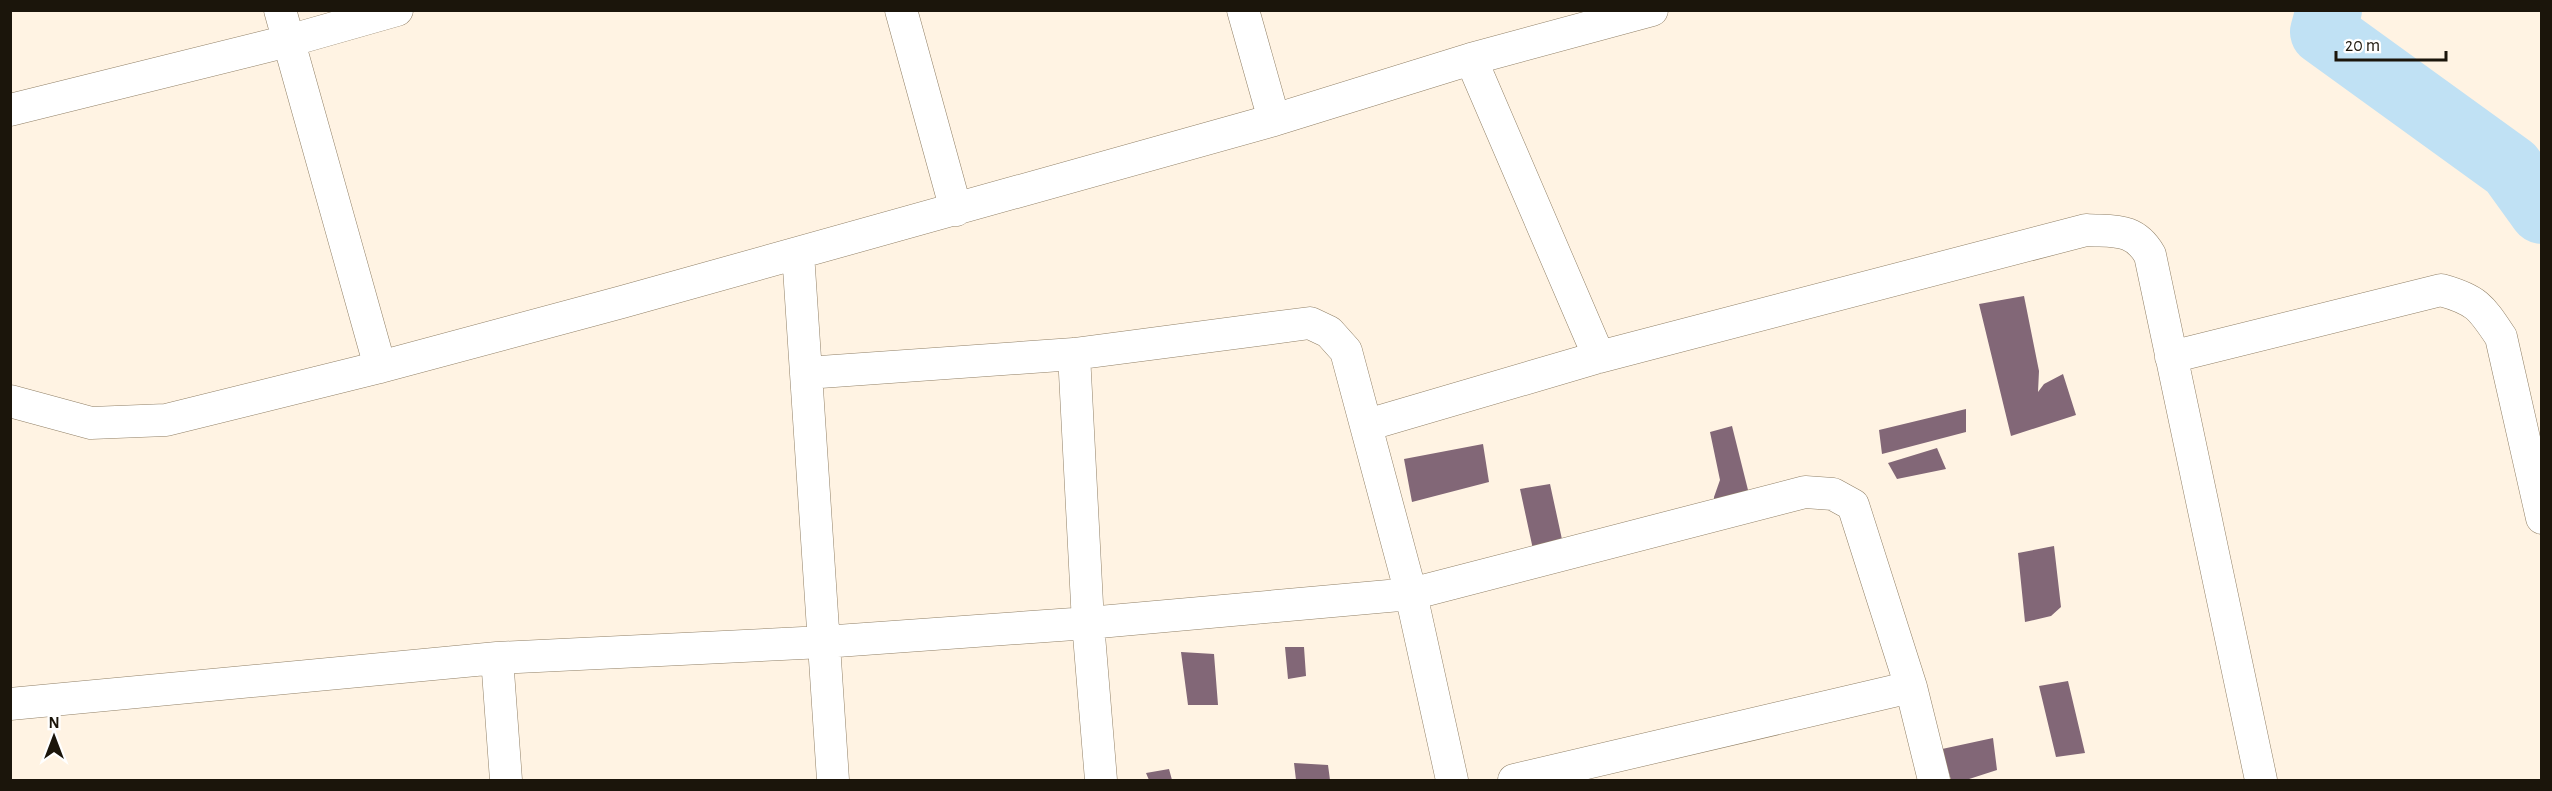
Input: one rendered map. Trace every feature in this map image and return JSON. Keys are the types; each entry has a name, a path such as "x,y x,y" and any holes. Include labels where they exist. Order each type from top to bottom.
{"street":[{"path":"280,10 380,367"},
{"path":"10,110 288,41 397,10"},
{"path":"901,10 956,210"},
{"path":"1243,10 1274,120"},
{"path":"10,401 90,423 166,420 380,367 956,210 1274,120 1601,17 1652,10"},
{"path":"1472,59 1599,357"},
{"path":"1366,425 1599,357 2086,230 2124,232 2142,242 2150,255 2261,780"},
{"path":"798,253 833,780"},
{"path":"2171,357 2441,290 2466,297 2485,313 2501,337 2541,518"},
{"path":"806,373 1074,354 1310,323 1329,332 1346,351 1411,594 1452,780"},
{"path":"1074,354 1088,623 1101,780"},
{"path":"10,704 497,658 823,642 1088,623 1411,594 1805,492 1833,494 1853,505 1911,687 1934,780"},
{"path":"497,658 507,780"},
{"path":"1514,780 1911,687"}],"building":[{"path":"2024,296 2039,371 2038,392 2044,384 2063,374 2076,415 2011,436 1979,304"},
{"path":"1966,409 1966,432 1882,454 1879,430"},
{"path":"1732,426 1750,498 1714,509 1714,497 1720,480 1710,432"},
{"path":"1483,444 1489,482 1412,502 1404,459"},
{"path":"1937,448 1946,469 1897,479 1888,463"},
{"path":"1550,484 1563,544 1534,554 1520,489"},
{"path":"2054,546 2061,607 2051,616 2025,622 2018,553"},
{"path":"1285,647 1304,647 1306,676 1288,679"},
{"path":"1181,652 1214,654 1218,705 1188,705"},
{"path":"2068,681 2085,753 2056,757 2039,686"},
{"path":"1993,738 1997,770 1966,780 1951,780 1942,749"},
{"path":"1294,763 1328,765 1330,780 1296,780"},
{"path":"1169,769 1172,780 1149,780 1146,773"}],"waterway":[{"path":"2329,10 2323,32 2511,168 2542,211"}]}
